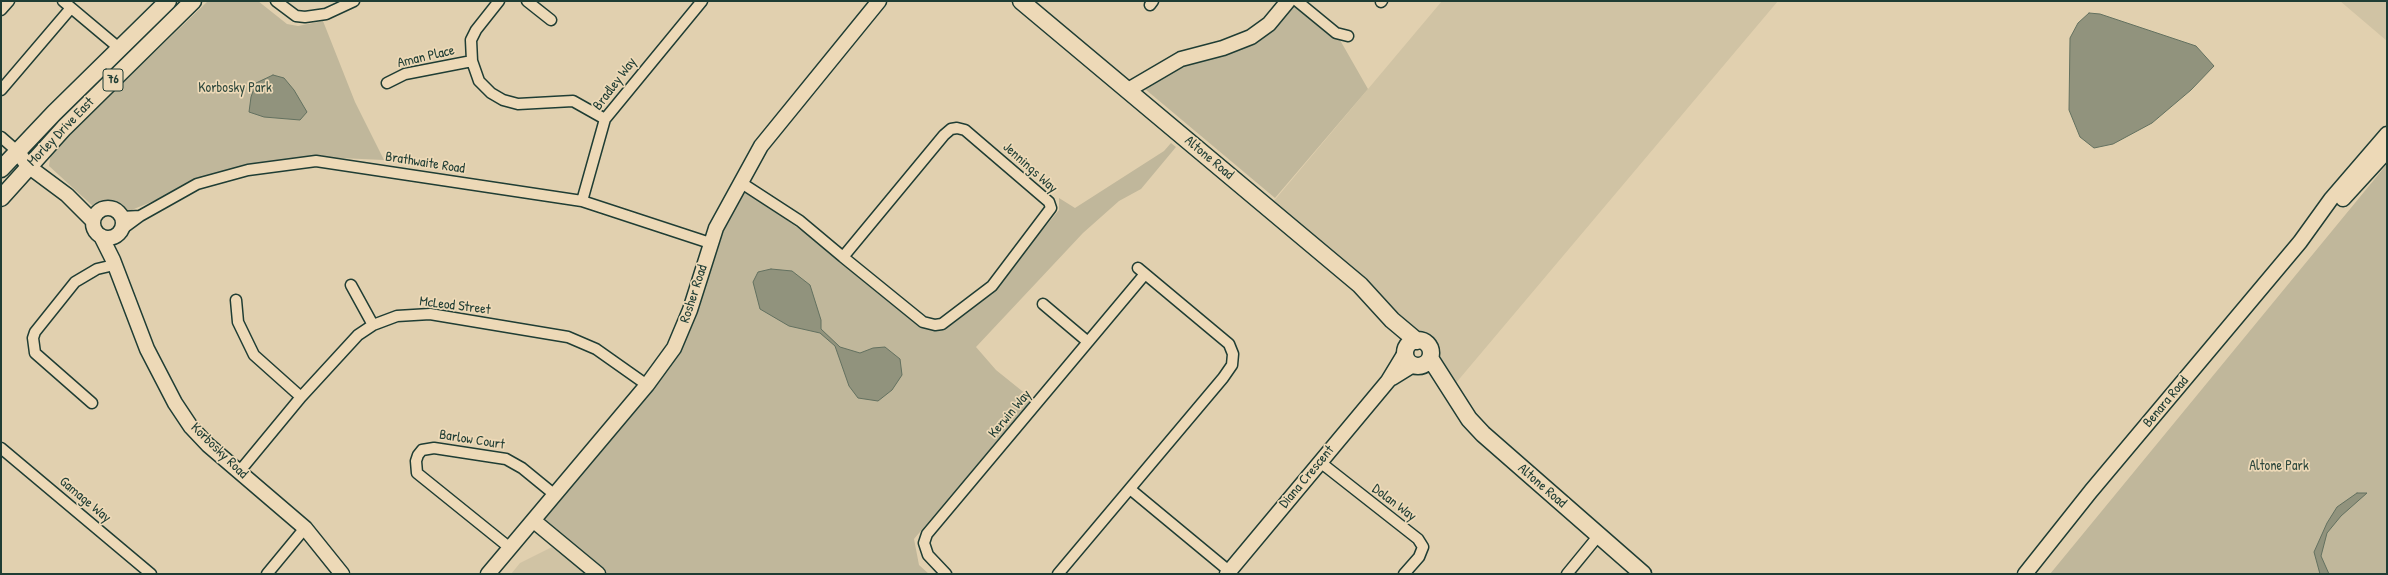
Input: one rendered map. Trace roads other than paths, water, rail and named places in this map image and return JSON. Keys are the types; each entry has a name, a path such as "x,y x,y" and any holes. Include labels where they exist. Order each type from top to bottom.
{"main road":[{"name":"Morley Drive East","path":"1,170 17,151 168,1"},
{"name":"Morley Drive East","path":"1,198 31,162 193,1"},
{"name":"Altone Road","path":"1021,1 1360,285 1392,320 1417,340 1428,346 1415,359"},
{"name":"Altone Road","path":"1392,320 1415,359 1450,390 1469,420 1483,434 1643,574"},
{"path":"1415,359 1410,344 1417,340"}],"street":[{"path":"1,10 9,1"},
{"path":"63,1 119,48"},
{"path":"276,1 296,16 305,17 326,14 354,1"},
{"path":"499,1 476,30 471,40 472,61 479,81 491,93 503,100 518,104 573,101 605,119"},
{"path":"527,1 551,20"},
{"name":"Bradley Way","path":"582,201 605,119 702,1"},
{"name":"Rosher Road","path":"488,574 647,385 674,348 690,310 710,243 740,182 761,146 880,1"},
{"path":"1133,94 1152,77 1181,59 1223,48 1251,37 1269,24 1288,1"},
{"path":"1297,1 1336,33 1348,36"},
{"path":"1,90 71,8"},
{"name":"Aman Place","path":"387,83 405,74 472,61"},
{"name":"Jennings Way","path":"740,182 800,221 842,257 923,322 935,326 942,324 992,286 1051,208 1049,202 965,130 951,129 842,257"},
{"name":"Benara Road","path":"2300,242 2331,199 2387,134"},
{"path":"1,137 95,216 95,230 101,236 110,238 121,227"},
{"name":"Benara Road","path":"2021,574 2033,562 2300,242 2387,151"},
{"name":"Brathwaite Road","path":"121,227 196,184 223,175 316,161 582,201 710,243"},
{"path":"92,402 35,353 33,338 35,332 76,282 97,269 114,262 121,227 111,208 95,216"},
{"name":"Korbosky Road","path":"101,236 114,262 146,349 175,403 204,440 238,472 305,528 342,574"},
{"name":"Kerwin Way","path":"946,574 928,555 924,543 927,534 1088,342 1142,271 1229,344 1233,354 1232,365 1223,378 1058,574"},
{"path":"351,286 373,325"},
{"path":"236,300 238,322 254,355 301,397"},
{"path":"1043,304 1088,342"},
{"name":"McLeod Street","path":"238,472 345,347 358,335 373,325 397,316 430,314 568,337 596,349 647,385"},
{"name":"Diana Crescent","path":"1228,572 1388,381 1415,359"},
{"name":"Gamage Way","path":"1,448 151,574"},
{"name":"Barlow Court","path":"510,548 417,473 416,461 422,450 434,448 506,459 522,468 555,495"},
{"name":"Dolan Way","path":"1320,462 1418,539 1423,547 1419,557 1404,574"},
{"path":"1130,489 1228,572"},
{"path":"534,521 598,574"},
{"path":"267,574 305,528"},
{"path":"1567,574 1599,535"},
{"name":"Benara Road","path":"2025,574 2033,562"}],"park label":[{"name":"Korbosky Park","path":"235,88"},
{"name":"Altone Park","path":"2279,466"}]}
